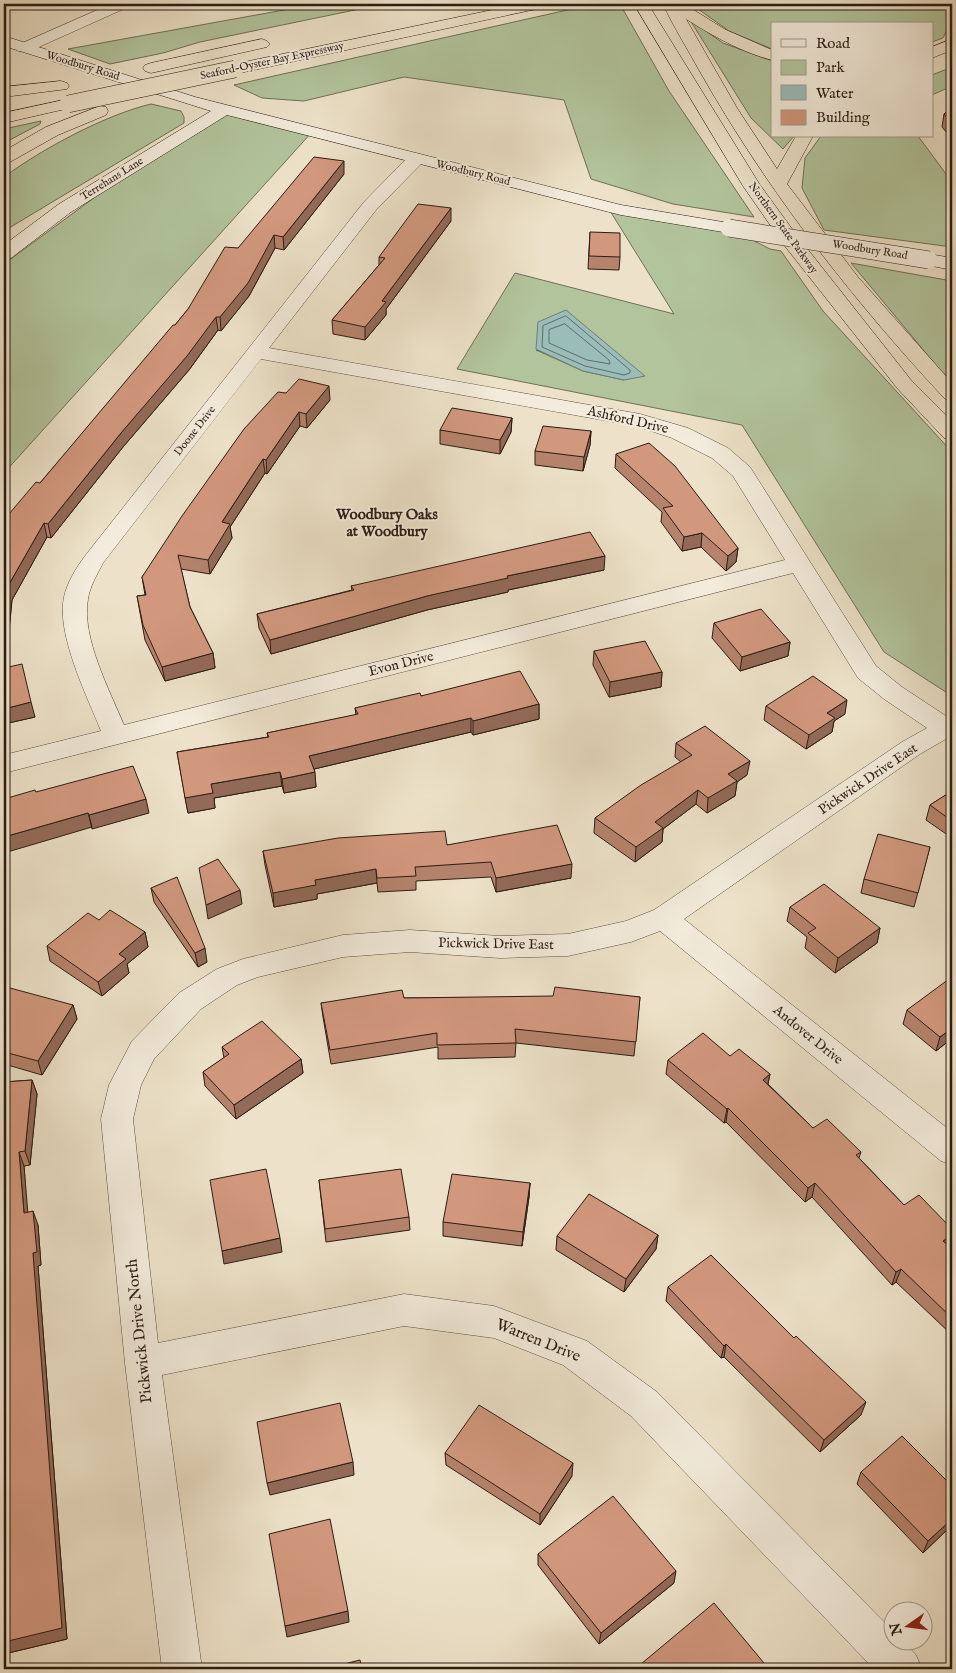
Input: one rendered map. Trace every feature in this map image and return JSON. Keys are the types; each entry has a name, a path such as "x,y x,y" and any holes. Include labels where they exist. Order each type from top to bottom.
{"highway":[{"path":"4,158 52,131 100,111 171,90 241,71 541,4"},
{"name":"Northern State Parkway","path":"641,4 752,186 791,242 904,384 952,433"},
{"path":"672,4 713,30 752,50 771,55"},
{"name":"Northern State Parkway","path":"672,4 729,108 778,184 851,281 902,341 952,395"},
{"name":"Seaford-Oyster Bay Expressway","path":"4,98 277,41"},
{"path":"934,53 952,44"},
{"path":"934,67 952,60"},
{"name":"Seaford-Oyster Bay Expressway","path":"4,118 241,71"},
{"path":"4,92 62,86"},
{"path":"778,184 796,149 804,138"}],"street":[{"path":"24,48 123,4"},
{"name":"Woodbury Road","path":"4,41 189,100 621,210 952,264"},
{"name":"Terrehans Lane","path":"4,254 64,208 225,109"},
{"name":"Doone Drive","path":"116,736 76,632 75,603 84,577 93,561 370,206 416,159"},
{"name":"Ashford Drive","path":"256,352 640,420 680,433 720,453 742,472 867,672 893,693 949,730"},
{"name":"Evon Drive","path":"4,764 799,564"},
{"name":"Pickwick Drive East","path":"179,1012 190,1001 226,977 253,967 343,946 410,941 500,947 568,945 631,931 664,918 911,748 949,730"},
{"name":"Andover Drive","path":"664,918 952,1152"},
{"name":"Pickwick Drive North","path":"179,1012 143,1050 124,1085 117,1119 143,1363 182,1669"},
{"name":"Warren Drive","path":"143,1363 404,1310 494,1322 575,1353 644,1404 902,1669"}],"green space":[{"path":"297,4 384,4 200,42 163,53 110,64 68,49 295,8"},
{"path":"594,4 620,4 669,91 754,217 673,204 591,179 564,100 404,77 304,101 262,98 234,85"},
{"path":"691,4 944,4 952,14 952,19 943,38 934,41 934,22 771,22 771,49 729,31"},
{"path":"690,20 723,43 771,61 771,137 751,118"},
{"path":"952,67 952,86 934,94 934,74"},
{"path":"151,104 181,111 184,123 4,231 4,177 19,166 74,134 114,116"},
{"path":"225,109 312,132 4,473 4,264 155,153"},
{"path":"41,121 40,124 4,143 4,129"},
{"path":"772,138 792,138 783,149"},
{"path":"820,138 919,138 952,182 952,247 824,230 802,188 805,158"},
{"path":"607,206 729,228 770,249 781,251 823,311 952,452 952,696 884,652 742,425 457,369 515,273 674,314","holes":["536,350 624,380 583,371"]},
{"path":"851,263 952,281 952,381 940,370"}],"water":[{"path":"566,310 645,376 624,380 583,371 536,349 538,322"}],"building":[{"path":"952,107 952,124 944,114"},
{"path":"314,157 344,161 283,237 274,235 248,283 220,317 216,317 187,356 121,433 48,524 44,523 8,586 4,631 4,520 36,482 40,483 188,309 225,247 238,248"},
{"path":"418,204 451,208 382,301 386,302 365,327 332,320 385,258 379,257"},
{"path":"590,232 620,233 620,257 589,256"},
{"path":"299,379 329,386 306,414 299,412 266,460 263,459 222,522 230,524 208,560 178,555 190,607 213,653 162,667 143,625 137,596 146,595 142,577 182,516 244,429 278,392 286,393"},
{"path":"452,408 512,418 500,440 440,430"},
{"path":"543,426 591,431 584,457 535,451"},
{"path":"649,443 675,466 738,548 728,556 702,533 684,537 663,508 673,506 616,454"},
{"path":"590,532 605,556 507,576 508,578 427,596 270,640 257,614 354,590 351,586"},
{"path":"761,609 790,642 742,657 714,623"},
{"path":"645,641 662,672 610,682 594,651"},
{"path":"22,664 31,702 4,709 4,668"},
{"path":"520,671 539,704 473,721 471,718 309,756 315,772 282,779 280,772 211,784 213,793 185,798 177,752 269,737 267,733 358,714 355,708 420,693 421,696"},
{"path":"813,676 847,700 827,713 835,718 809,735 766,706"},
{"path":"705,726 750,761 728,774 737,781 708,798 698,790 655,822 663,828 636,847 595,818 641,785 692,755 676,743"},
{"path":"133,766 146,799 4,837 4,799"},
{"path":"952,791 952,821 930,805"},
{"path":"557,825 572,864 496,878 491,862 415,867 416,876 377,878 376,869 315,880 316,885 273,893 263,851 338,838 445,831 447,845"},
{"path":"878,834 930,847 918,893 864,879"},
{"path":"218,859 240,890 206,905 199,868"},
{"path":"177,877 205,948 195,953 151,888"},
{"path":"824,884 880,928 838,958 808,933 816,928 790,907"},
{"path":"110,910 145,932 119,954 126,959 98,982 47,946 88,913 99,920"},
{"path":"949,979 952,982 952,1031 951,1029 940,1037 907,1010"},
{"path":"555,987 640,997 636,1042 515,1029 516,1043 437,1045 437,1033 330,1050 321,1003 402,990 404,998 553,996"},
{"path":"10,988 73,1005 38,1061 4,1052 4,998"},
{"path":"262,1021 301,1059 234,1105 203,1072 229,1054 222,1047"},
{"path":"703,1033 730,1056 739,1049 770,1074 763,1080 813,1128 827,1119 861,1152 856,1155 904,1205 919,1195 952,1229 952,1235 943,1241 952,1249 952,1318 901,1269 896,1272 815,1183 808,1188 728,1108 668,1060"},
{"path":"32,1080 25,1151 19,1152 24,1213 33,1211 37,1252 33,1253 62,1628 4,1642 4,1082"},
{"path":"266,1169 280,1238 222,1251 210,1180"},
{"path":"401,1169 409,1217 325,1229 319,1180"},
{"path":"452,1174 530,1183 523,1232 443,1222"},
{"path":"589,1194 658,1235 626,1279 557,1236"},
{"path":"711,1255 794,1338 796,1336 866,1402 824,1440 726,1344 724,1346 668,1287"},
{"path":"340,1403 353,1462 267,1483 257,1422"},
{"path":"479,1405 573,1463 540,1514 445,1453"},
{"path":"902,1436 952,1486 952,1519 928,1541 861,1472"},
{"path":"613,1496 676,1571 601,1633 538,1554"},
{"path":"330,1519 348,1611 285,1626 269,1534"},
{"path":"714,1603 769,1669 635,1669"},
{"path":"360,1660 362,1669 324,1669"}],"district":[{"name":"Woodbury Oaks at Woodbury","path":"387,522"}]}
